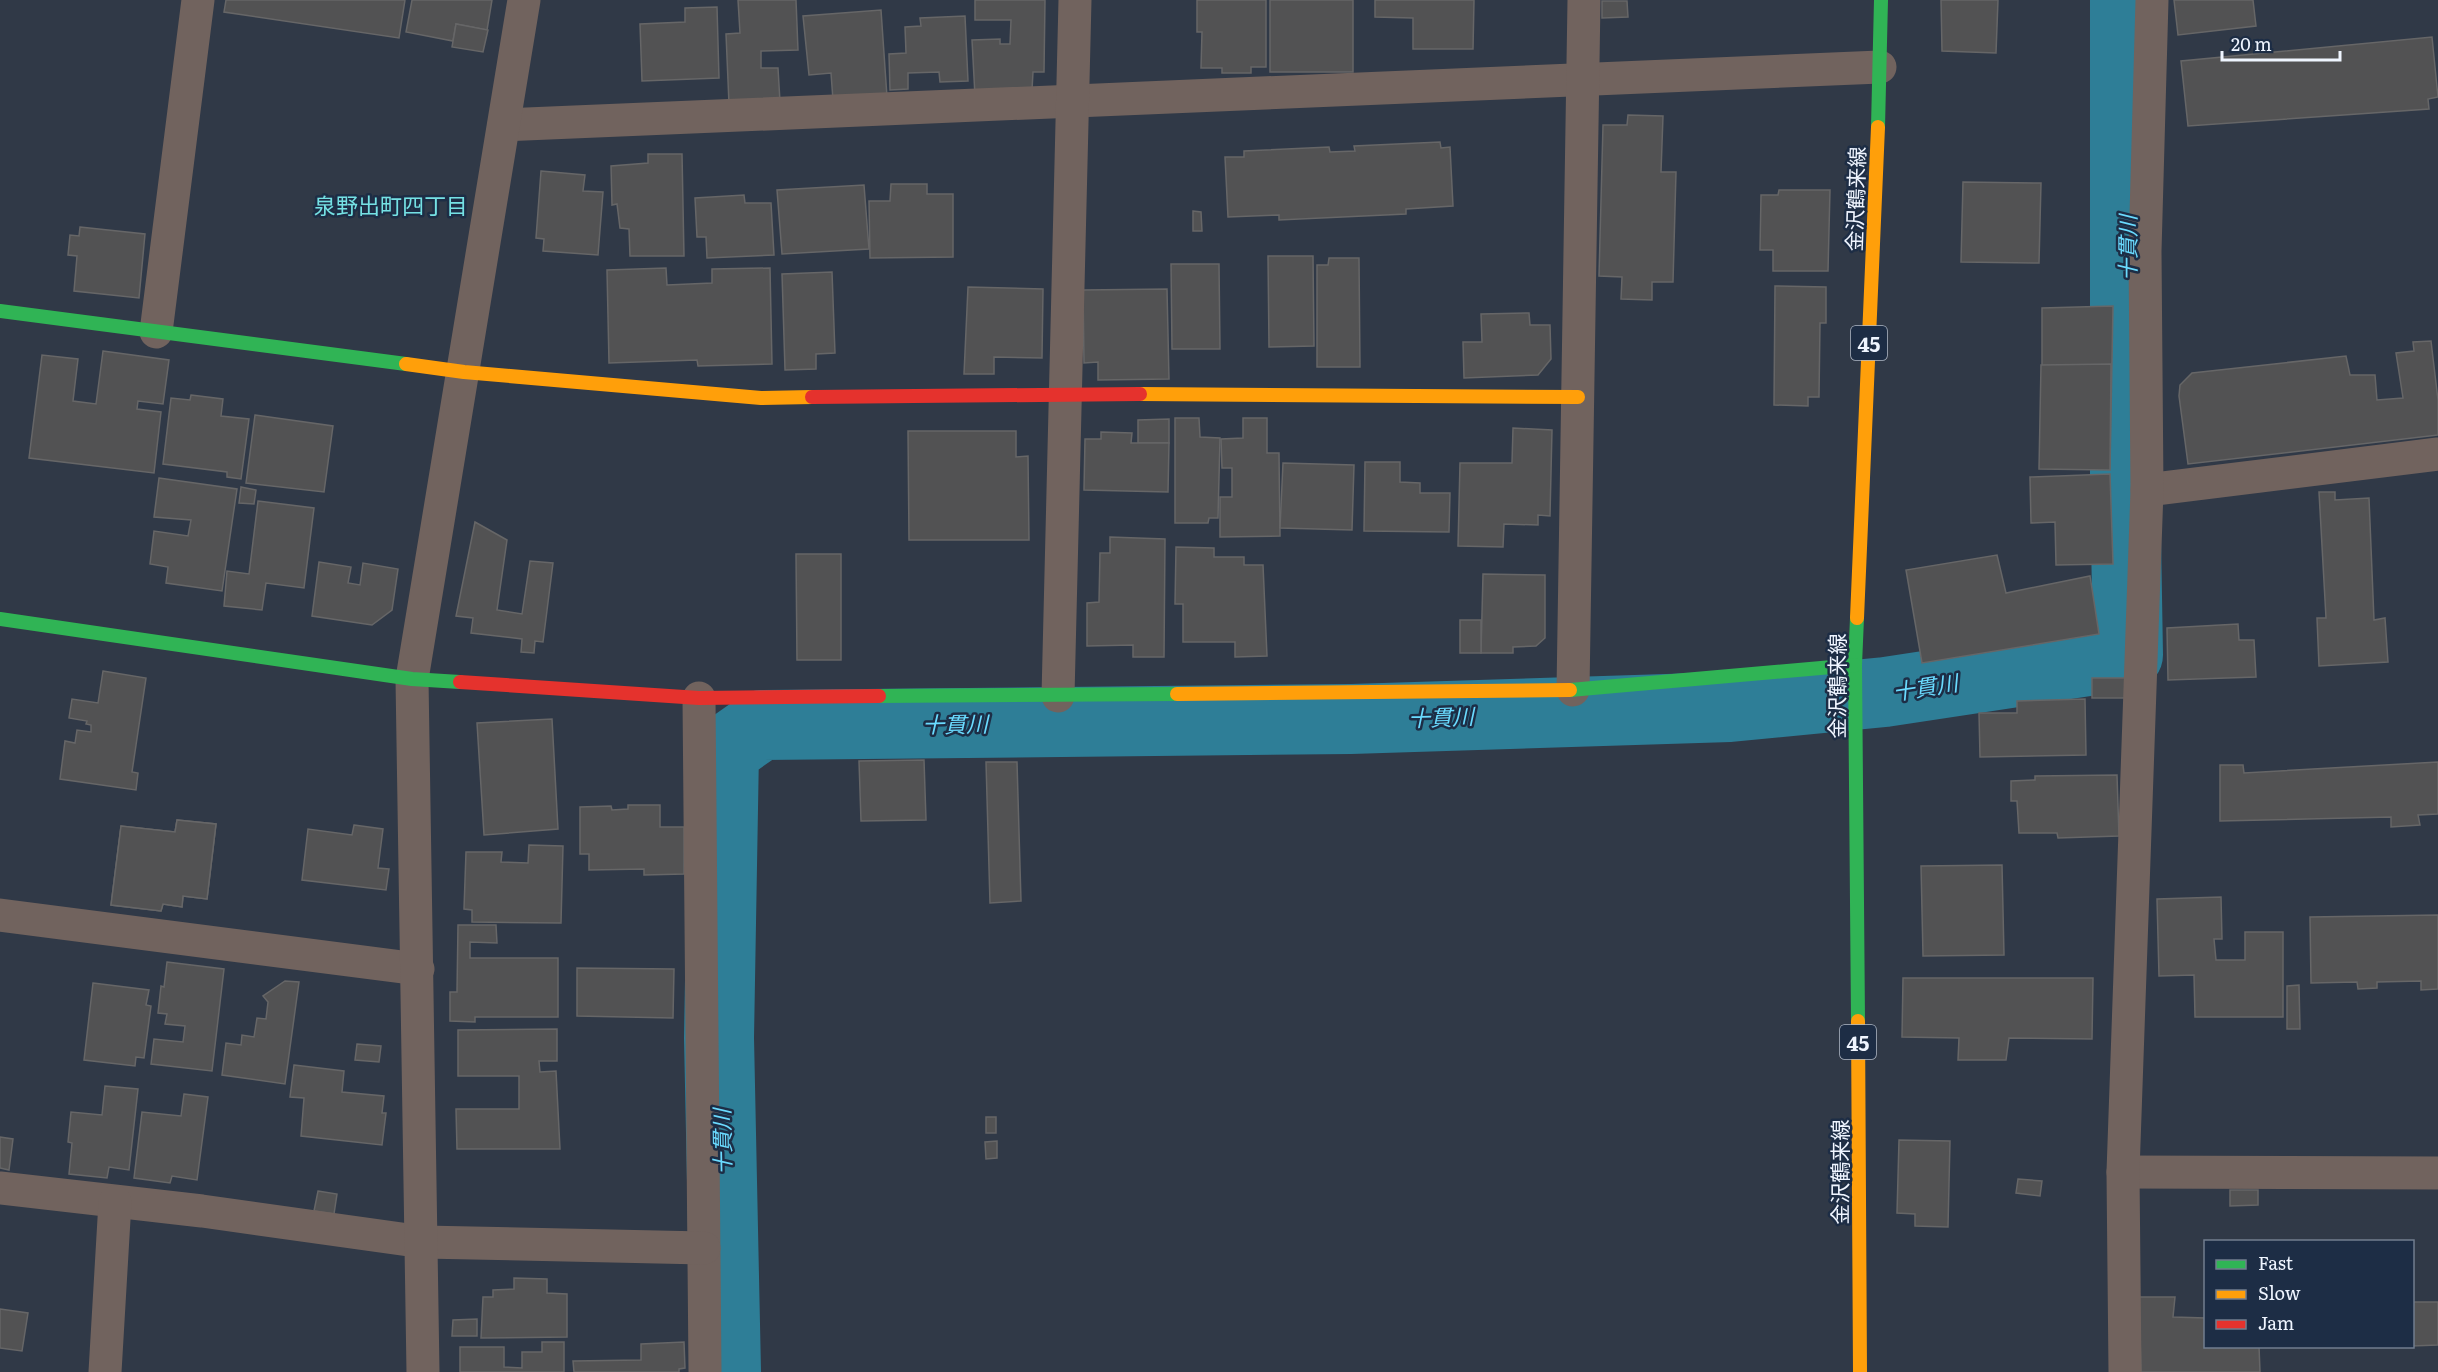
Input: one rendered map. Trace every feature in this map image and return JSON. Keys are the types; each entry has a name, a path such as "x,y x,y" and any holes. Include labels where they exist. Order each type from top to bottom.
{"street":[{"path":"156,332 198,0"},
{"path":"423,1372 423,1242 412,679 524,0"},
{"path":"1058,696 1075,0"},
{"path":"1574,690 1584,0"},
{"name":"金沢鶴来線","path":"1860,1372 1855,665 1881,0"},
{"path":"2125,1372 2123,1172 2147,490 2145,251 2152,0"},
{"path":"504,125 1880,67"},
{"path":"0,311 464,372 761,398 1065,394 1578,397"},
{"path":"2147,490 2438,454"},
{"path":"0,619 412,679 699,698 1574,690 1855,665"},
{"path":"699,698 705,1372"},
{"path":"0,915 418,969"},
{"path":"2123,1172 2438,1173"},
{"path":"0,1188 202,1211 423,1242 704,1248"},
{"path":"105,1372 115,1202"}],"building":[{"path":"226,0 405,0 399,38 224,12"},
{"path":"412,0 492,0 487,30 456,24 453,41 406,32"},
{"path":"738,0 796,0 798,50 761,51 761,68 778,68 780,102 729,104 726,34 740,33"},
{"path":"975,0 1045,0 1044,72 1033,72 1032,90 975,96 972,40 1000,39 1000,44 1010,44 1011,20 975,20"},
{"path":"1197,0 1266,0 1266,67 1251,67 1251,73 1222,73 1222,68 1201,68 1202,32 1197,32"},
{"path":"1270,0 1353,0 1353,72 1270,72"},
{"path":"1375,0 1474,0 1473,49 1413,49 1413,18 1375,17"},
{"path":"1941,0 1998,0 1996,53 1942,51"},
{"path":"2174,0 2253,0 2256,26 2178,35"},
{"path":"1602,1 1627,1 1628,17 1602,18"},
{"path":"717,7 719,78 642,81 640,24 685,22 685,8"},
{"path":"881,10 887,97 833,100 831,73 809,75 803,16"},
{"path":"965,16 968,81 940,82 939,72 908,73 908,89 890,90 889,54 906,53 905,27 921,26 920,18"},
{"path":"456,24 488,30 483,52 452,47"},
{"path":"2432,37 2438,97 2428,99 2429,109 2188,126 2181,61"},
{"path":"1628,115 1663,116 1661,172 1676,172 1673,282 1652,282 1652,300 1621,299 1622,277 1599,276 1603,125 1627,125"},
{"path":"1440,142 1441,148 1450,147 1453,206 1406,209 1406,214 1279,220 1279,215 1228,217 1225,157 1244,157 1244,151 1329,147 1330,152 1355,151 1354,146"},
{"path":"648,154 682,154 684,256 630,256 629,229 620,228 617,204 612,205 611,166 648,163"},
{"path":"541,171 585,175 583,191 603,192 598,255 543,251 544,239 536,238"},
{"path":"1963,182 2041,183 2039,263 1961,262"},
{"path":"891,184 927,184 927,194 953,194 953,257 870,258 869,201 890,201"},
{"path":"864,185 869,249 782,254 777,190"},
{"path":"1779,190 1830,190 1828,271 1773,271 1773,250 1760,250 1761,195 1778,195"},
{"path":"744,195 745,203 771,203 774,255 707,258 706,237 697,237 695,198"},
{"path":"1193,211 1201,212 1202,231 1193,231"},
{"path":"80,227 145,234 139,298 74,291 77,256 68,255 70,235 79,236"},
{"path":"1268,256 1313,256 1314,346 1269,347"},
{"path":"1329,258 1359,258 1360,367 1317,367 1317,265 1328,265"},
{"path":"1171,264 1219,264 1220,349 1172,349"},
{"path":"666,268 667,285 712,283 712,269 770,268 772,364 698,366 697,360 609,363 607,270"},
{"path":"832,272 835,353 816,354 816,369 785,370 782,274"},
{"path":"1775,286 1826,287 1826,323 1820,323 1819,397 1808,397 1808,406 1774,405"},
{"path":"968,287 1043,289 1042,358 994,357 994,374 964,374"},
{"path":"1167,289 1169,379 1098,380 1098,362 1084,363 1083,290"},
{"path":"2113,306 2110,468 2042,467 2042,308"},
{"path":"1529,313 1530,325 1550,325 1551,359 1538,375 1464,378 1463,342 1482,342 1481,314"},
{"path":"2431,341 2438,400 2438,435 2188,464 2179,396 2180,385 2192,373 2346,356 2350,375 2375,375 2377,400 2403,398 2396,353 2414,351 2413,342"},
{"path":"103,351 169,360 163,404 138,401 137,409 161,412 154,473 29,458 42,355 78,359 73,401 96,404"},
{"path":"2111,364 2110,470 2039,469 2041,365"},
{"path":"191,395 223,399 221,416 249,419 241,479 227,477 227,472 163,464 171,398 190,400"},
{"path":"255,415 333,426 324,492 246,483"},
{"path":"1175,418 1199,418 1200,437 1220,438 1218,518 1209,518 1208,523 1175,523"},
{"path":"1243,418 1267,418 1267,453 1279,453 1280,536 1220,537 1220,497 1232,497 1232,468 1222,468 1221,439 1243,438"},
{"path":"1169,419 1169,443 1138,443 1138,420"},
{"path":"1513,428 1552,430 1550,516 1538,515 1538,525 1504,524 1503,547 1458,546 1460,463 1512,463"},
{"path":"908,431 1016,431 1016,457 1028,456 1029,540 909,540"},
{"path":"1101,432 1132,433 1131,443 1169,443 1168,492 1084,490 1085,439 1101,439"},
{"path":"1365,462 1400,462 1400,482 1420,483 1420,493 1450,493 1449,532 1364,531"},
{"path":"1283,463 1354,465 1352,530 1280,528"},
{"path":"2110,474 2113,564 2056,565 2055,522 2031,523 2030,477"},
{"path":"159,478 237,489 222,591 166,583 168,567 150,564 154,531 188,536 191,520 154,517"},
{"path":"241,487 256,490 254,504 239,503"},
{"path":"2319,492 2335,492 2335,500 2369,498 2374,620 2385,618 2388,662 2319,666 2317,618 2326,618"},
{"path":"258,501 314,508 304,588 266,583 262,610 224,606 227,571 249,574"},
{"path":"475,522 507,540 497,610 522,614 530,561 553,563 543,642 535,641 534,653 521,652 522,639 471,633 473,618 456,616"},
{"path":"1110,537 1165,539 1164,657 1133,657 1133,645 1087,646 1087,603 1099,602 1100,553 1110,553"},
{"path":"1176,547 1214,548 1214,557 1244,557 1244,565 1263,565 1267,656 1235,657 1235,642 1183,642 1183,604 1175,604"},
{"path":"796,554 841,554 841,660 797,660"},
{"path":"1997,555 2006,593 2090,576 2099,634 1922,663 1906,570"},
{"path":"319,562 351,567 348,583 360,585 363,563 398,569 392,610 372,625 312,616"},
{"path":"1483,574 1545,575 1545,638 1536,646 1513,647 1513,653 1481,653"},
{"path":"1460,620 1481,620 1481,653 1460,653"},
{"path":"2238,624 2239,640 2254,640 2256,677 2168,680 2167,628"},
{"path":"103,671 146,678 132,772 138,773 136,790 60,779 65,741 75,743 77,730 91,732 91,725 86,724 87,721 69,718 72,699 98,703"},
{"path":"2092,678 2126,678 2127,698 2092,698"},
{"path":"2085,699 2086,755 1980,757 1979,713 2017,713 2017,701"},
{"path":"552,719 558,829 484,835 477,723"},
{"path":"924,760 926,820 861,821 859,761"},
{"path":"986,762 1017,762 1021,901 990,903"},
{"path":"2438,762 2438,814 2418,815 2420,825 2391,827 2391,817 2220,821 2220,765 2243,765 2244,773"},
{"path":"2117,775 2119,836 2058,838 2057,833 2019,833 2017,801 2011,801 2011,781 2035,780 2035,776"},
{"path":"628,805 660,805 660,827 684,827 684,874 644,875 644,869 589,870 589,854 580,854 580,807 611,806 612,810 628,809"},
{"path":"177,820 216,824 207,899 183,896 182,907 163,904 161,911 111,905 121,826 175,832"},
{"path":"177,820 216,824 207,899 183,896 182,907 163,904 161,911 111,905 121,826 175,832"},
{"path":"354,825 383,829 378,868 389,869 386,890 302,880 308,829 352,835"},
{"path":"529,845 563,846 561,923 472,922 472,910 464,909 466,852 502,852 501,862 528,863"},
{"path":"2002,865 2004,955 1923,956 1921,866"},
{"path":"2221,897 2222,939 2214,939 2216,960 2245,960 2245,932 2283,932 2283,1017 2195,1017 2194,975 2159,976 2157,899"},
{"path":"2438,915 2438,989 2421,990 2421,981 2377,982 2377,988 2358,989 2357,982 2311,983 2310,917"},
{"path":"458,925 496,925 497,943 470,942 470,958 558,958 558,1017 475,1017 475,1022 450,1021 450,992 457,992"},
{"path":"167,962 224,969 212,1071 151,1064 154,1039 183,1042 185,1026 165,1024 167,1014 158,1013"},
{"path":"577,968 674,969 673,1018 577,1016"},
{"path":"1903,978 2093,978 2092,1039 2009,1038 2006,1060 1958,1060 1959,1038 1902,1037"},
{"path":"285,981 299,982 285,1084 222,1075 226,1043 241,1045 242,1035 254,1037 257,1018 266,1019 268,1002 263,996"},
{"path":"93,983 149,990 146,1005 151,1006 144,1058 136,1057 135,1066 84,1060"},
{"path":"2299,985 2300,1029 2287,1029 2287,986"},
{"path":"557,1029 557,1061 539,1061 540,1072 556,1071 560,1149 457,1149 456,1109 519,1109 519,1076 458,1076 458,1030"},
{"path":"357,1044 381,1046 379,1062 355,1060"},
{"path":"294,1065 344,1071 342,1092 384,1096 382,1113 386,1113 382,1145 301,1136 304,1098 290,1097"},
{"path":"105,1086 138,1089 129,1170 109,1167 107,1178 69,1174 72,1143 68,1142 71,1112 102,1115"},
{"path":"184,1094 208,1097 197,1180 172,1176 170,1183 134,1178 142,1112 181,1116"},
{"path":"986,1117 996,1117 996,1133 986,1133"},
{"path":"0,1137 13,1139 9,1170 0,1168"},
{"path":"1899,1140 1950,1141 1948,1227 1915,1226 1915,1214 1897,1213"},
{"path":"997,1141 997,1158 986,1159 985,1142"},
{"path":"2018,1179 2042,1181 2040,1196 2016,1193"},
{"path":"2230,1190 2258,1190 2258,1205 2230,1206"},
{"path":"318,1191 337,1194 334,1214 314,1211"},
{"path":"514,1278 547,1279 547,1293 567,1294 567,1337 481,1338 483,1297 493,1297 493,1290 514,1289"},
{"path":"2139,1297 2175,1297 2173,1317 2204,1318 2204,1348 2259,1348 2260,1372 2141,1372"},
{"path":"2414,1302 2438,1302 2438,1345 2414,1346"},
{"path":"0,1309 28,1313 22,1351 0,1348"},
{"path":"477,1319 477,1336 452,1336 453,1320"},
{"path":"542,1342 564,1342 564,1372 460,1372 460,1347 504,1347 504,1367 522,1368 522,1352 542,1352"},
{"path":"684,1342 685,1368 679,1369 679,1372 574,1372 573,1361 641,1360 641,1344"}],"waterway":[{"name":"十貫川","path":"726,1372 719,1038 724,751 761,725 1351,719 1730,707 1885,692 2128,655 2125,478 2125,0"}],"traffic: fast":[{"path":"1878,127 1881,0"},
{"path":"0,311 406,364"},
{"path":"1857,618 1855,665 1858,1021"},
{"path":"0,619 412,679 460,682"},
{"path":"1570,690 1855,665"},
{"path":"879,696 1177,694"}],"traffic: slow":[{"path":"1857,618 1878,127"},
{"path":"406,364 464,372 761,398 812,397"},
{"path":"1140,394 1578,397"},
{"path":"1177,694 1570,690"},
{"path":"1858,1021 1860,1372"}],"traffic: jam":[{"path":"812,397 1140,394"},
{"path":"460,682 699,698 879,696"}],"district":[{"name":"泉野出町四丁目","path":"391,204"}]}
